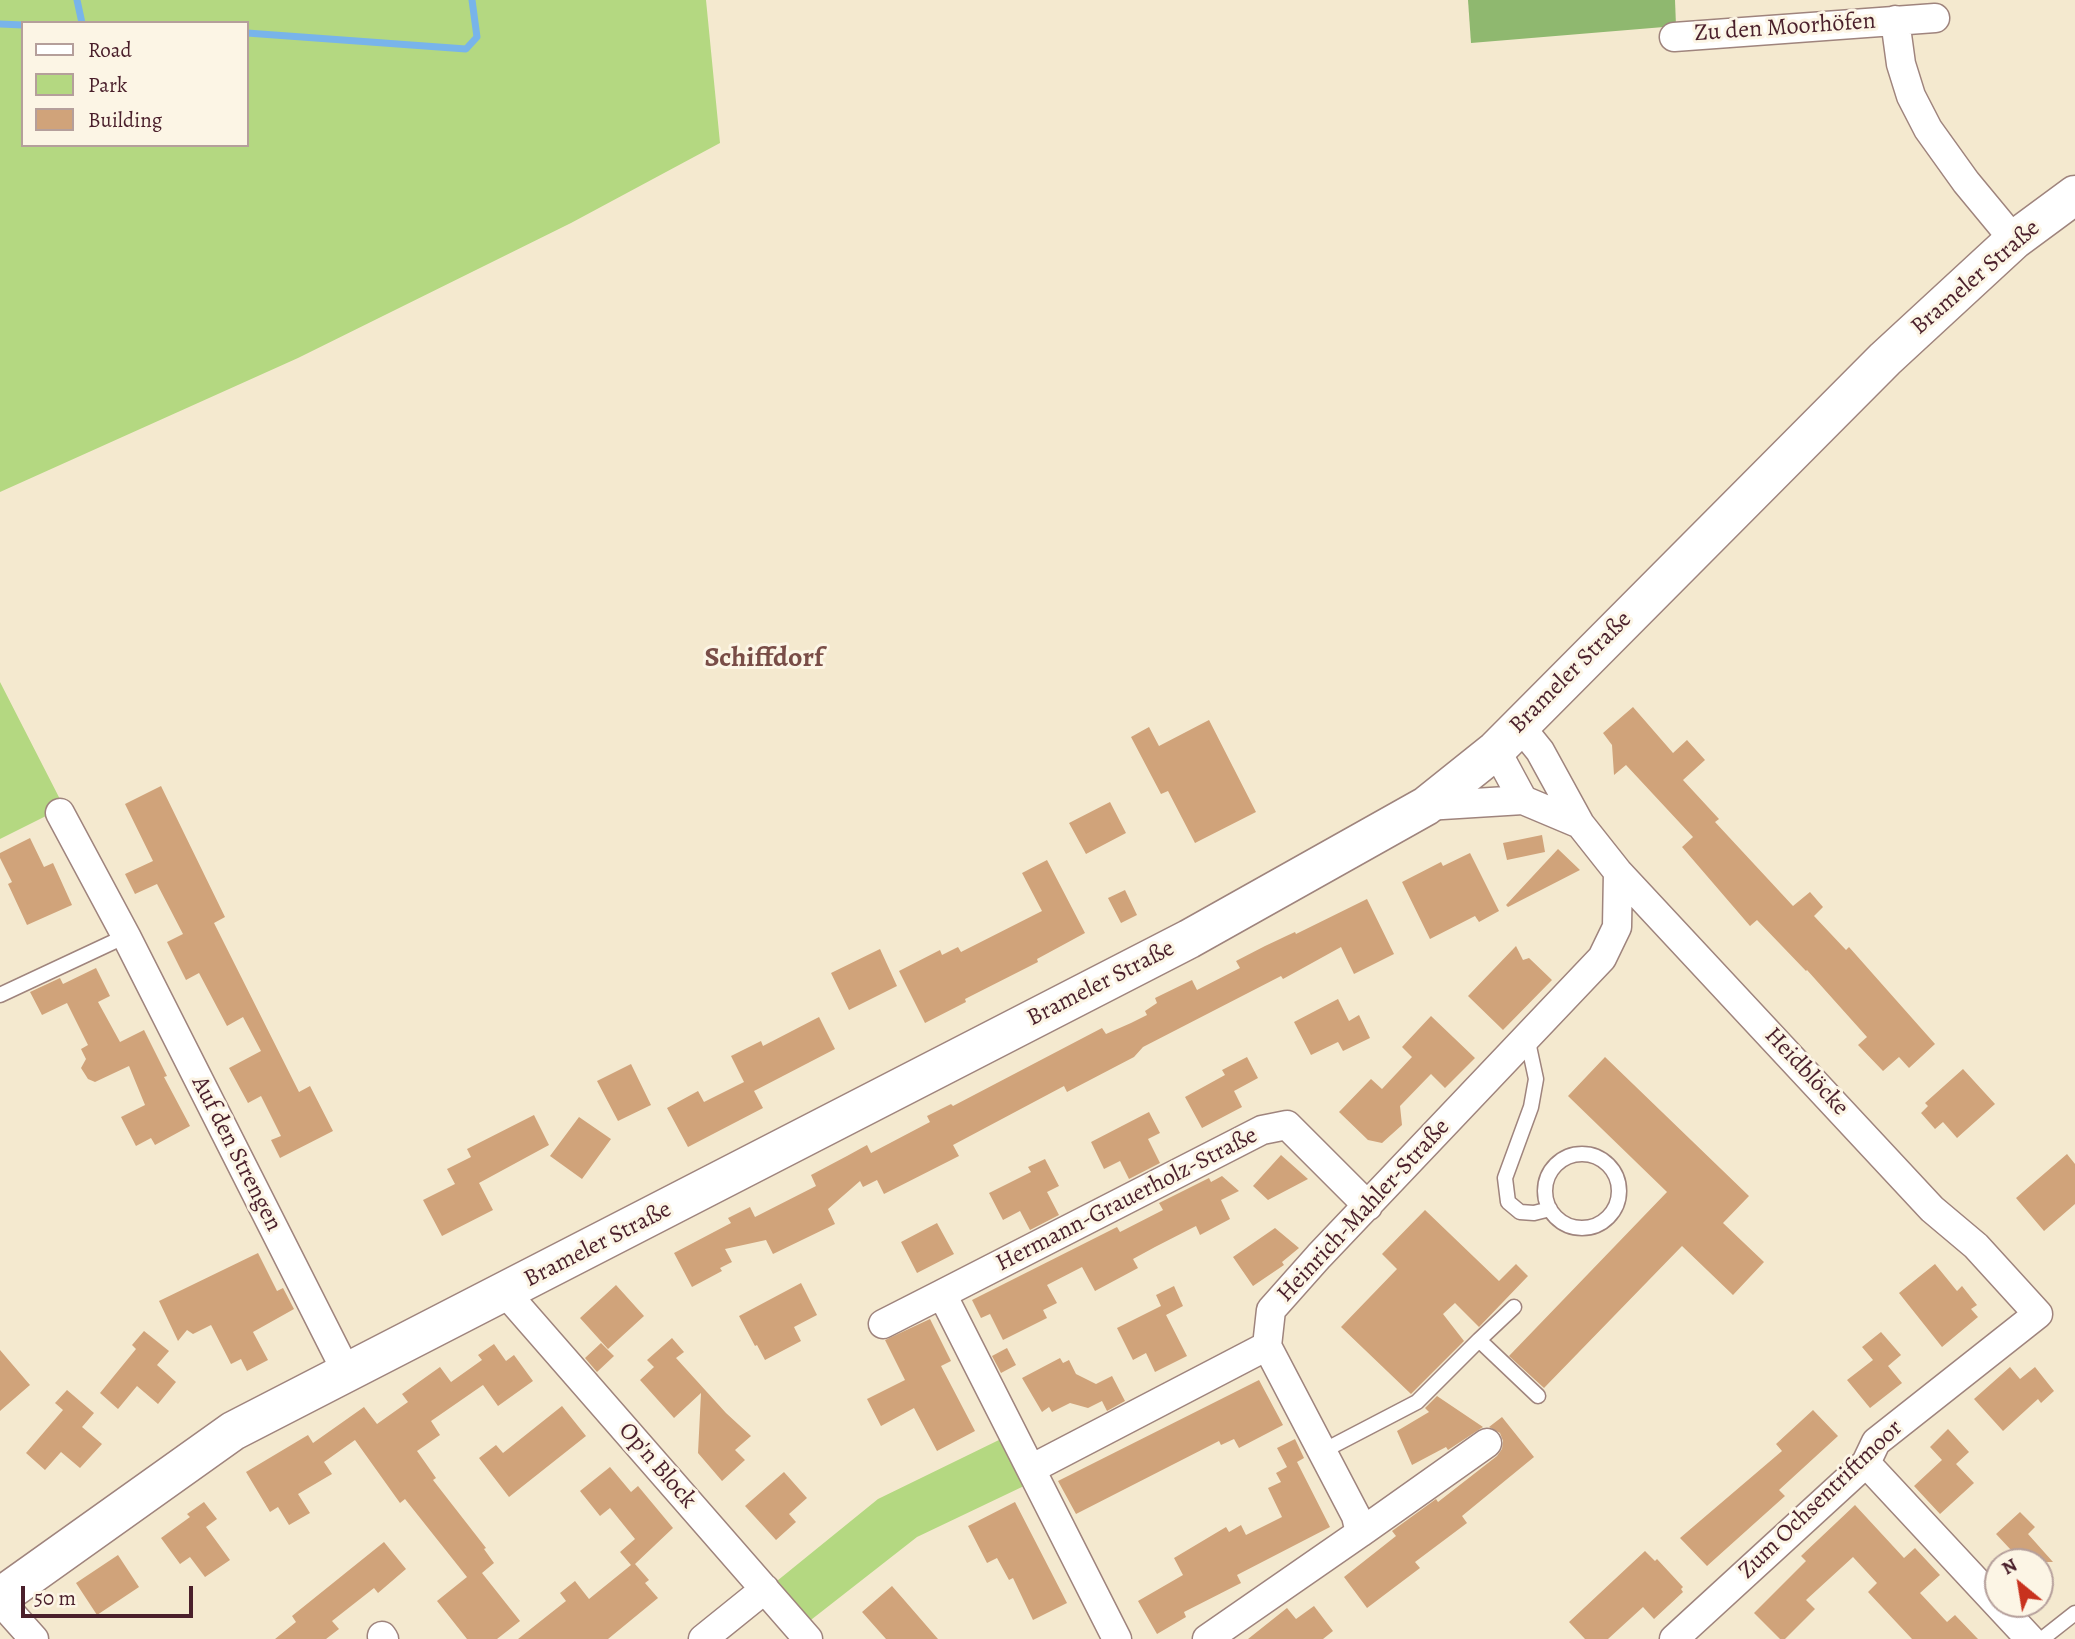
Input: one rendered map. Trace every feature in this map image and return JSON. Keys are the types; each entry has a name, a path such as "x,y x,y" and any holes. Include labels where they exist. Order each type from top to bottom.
{"street":[{"name":"Zu den Moorhöfen","path":"1674,37 1935,18"},
{"name":"Zu den Moorhöfen","path":"1895,20 1901,64 1911,96 1928,129 1966,182 2014,240"},
{"name":"Brameler Straße","path":"0,1599 233,1431 1189,939 1426,806 1508,738 1885,359 2014,240 2075,195"},
{"path":"1508,738 1523,800"},
{"name":"Heidblöcke","path":"1508,738 1540,751 1580,824 1618,872 1933,1209 1976,1246 2038,1314"},
{"name":"Heidblöcke","path":"1426,806 1523,800 1580,824"},
{"name":"Auf den Strengen","path":"60,813 126,936 347,1373"},
{"name":"Heinrich-Mahler-Straße","path":"1267,1346 1271,1310 1602,958 1617,927 1618,872"},
{"name":"Hermann-Grauerholz-Straße","path":"883,1324 1262,1130 1287,1125 1368,1206"},
{"name":"Op'n Block","path":"505,1292 808,1639"},
{"path":"942,1294 1117,1639"},
{"name":"Zum Ochsentriftmoor","path":"1674,1639 1866,1463 1876,1442 2038,1314"},
{"path":"1031,1469 1267,1346 1356,1517 1360,1533"},
{"path":"1207,1639 1487,1443"},
{"path":"1866,1463 2030,1639"},
{"path":"703,1639 765,1589"},
{"path":"0,1599 34,1639"}],"lane":[{"path":"0,995 126,936"},
{"path":"1527,1037 1536,1079 1531,1107 1504,1178 1508,1202 1520,1212 1534,1213 1550,1209"},
{"path":"1573,1154 1588,1154 1600,1158 1611,1166 1618,1178 1618,1203 1610,1216 1600,1224 1584,1228 1571,1226 1558,1219 1550,1209 1546,1182 1551,1170 1573,1154"},
{"path":"1323,1451 1417,1402 1514,1307"},
{"path":"1479,1340 1538,1396"},
{"path":"2042,1639 2075,1613"}],"green space":[{"path":"0,0 706,0 720,143 571,223 298,358 0,492"},
{"path":"1468,0 1675,0 1676,26 1471,43"},
{"path":"0,682 64,807 0,839"},
{"path":"1001,1439 1024,1486 917,1537 807,1623 772,1585 878,1499"}],"building":[{"path":"1633,707 1673,753 1687,740 1705,760 1683,780 1719,819 1715,822 1793,906 1810,892 1823,907 1814,916 1846,950 1849,947 1935,1044 1909,1068 1899,1057 1883,1071 1858,1045 1867,1037 1807,970 1757,920 1750,926 1682,847 1693,837 1626,765 1614,775 1612,745 1603,733"},
{"path":"1209,720 1256,812 1195,843 1168,791 1161,794 1131,737 1149,727 1159,746"},
{"path":"161,786 225,917 214,923 299,1092 310,1086 333,1131 280,1158 271,1140 281,1136 261,1096 248,1103 229,1068 261,1051 243,1017 227,1026 199,973 186,980 167,942 183,934 157,884 135,894 125,874 153,861 125,804"},
{"path":"1110,802 1126,833 1086,854 1069,823"},
{"path":"1542,835 1545,852 1507,860 1503,843"},
{"path":"30,838 44,867 53,863 72,905 27,925 8,884 12,882 0,853"},
{"path":"1558,849 1580,870 1508,907 1506,905"},
{"path":"1470,853 1499,911 1479,922 1475,916 1430,939 1402,882 1441,862 1443,866"},
{"path":"1047,860 1085,933 1037,959 1038,962 965,999 966,1002 925,1023 899,971 940,950 942,955 958,947 961,952 1042,911 1022,873"},
{"path":"1125,890 1137,915 1121,923 1108,898"},
{"path":"1367,899 1394,954 1354,974 1341,947 1283,979 1281,976 1143,1047 1134,1057 1067,1092 1064,1086 953,1145 959,1156 884,1194 877,1180 863,1187 860,1181 828,1209 835,1224 773,1254 766,1240 725,1249 732,1262 720,1268 722,1271 692,1287 674,1253 731,1223 728,1218 750,1207 755,1217 816,1186 811,1175 867,1145 871,1153 930,1122 927,1116 951,1104 953,1106 1102,1028 1106,1034 1147,1015 1145,1011 1157,1003 1155,998 1192,980 1197,990 1240,968 1236,961"},
{"path":"1516,946 1523,960 1529,958 1552,980 1503,1030 1468,996"},
{"path":"880,949 897,986 849,1010 831,973"},
{"path":"96,968 110,996 98,1002 120,1042 144,1030 167,1076 164,1077 190,1126 155,1145 151,1138 136,1146 121,1117 145,1105 129,1066 95,1082 88,1079 81,1068 86,1059 81,1049 88,1045 67,1003 42,1015 30,992 60,978 63,984"},
{"path":"1338,999 1349,1021 1359,1015 1370,1038 1343,1051 1338,1042 1311,1055 1294,1022"},
{"path":"1431,1016 1475,1058 1445,1088 1431,1074 1400,1106 1402,1125 1382,1143 1368,1140 1339,1112 1371,1079 1382,1089 1412,1057 1402,1047"},
{"path":"819,1017 835,1049 754,1091 763,1108 688,1147 667,1108 698,1091 704,1102 744,1082 731,1056 761,1041 763,1046"},
{"path":"1247,1057 1258,1078 1234,1091 1242,1107 1202,1128 1185,1097 1225,1075 1222,1070"},
{"path":"1605,1057 1749,1196 1723,1223 1764,1262 1733,1295 1682,1246 1544,1388 1509,1356 1667,1192 1568,1096"},
{"path":"631,1064 651,1105 618,1121 597,1081"},
{"path":"1963,1069 1995,1104 1957,1138 1943,1122 1935,1129 1921,1113 1928,1106 1925,1103"},
{"path":"1149,1112 1160,1133 1148,1139 1160,1163 1129,1179 1120,1161 1104,1169 1091,1142"},
{"path":"534,1115 549,1145 479,1183 493,1210 442,1236 423,1200 455,1184 447,1169 471,1157 467,1149"},
{"path":"579,1117 611,1139 582,1179 550,1156"},
{"path":"2067,1154 2075,1164 2075,1204 2044,1231 2016,1198"},
{"path":"1281,1155 1308,1179 1268,1200 1253,1186"},
{"path":"1045,1159 1059,1186 1047,1192 1059,1215 1030,1230 1020,1211 1003,1220 989,1193 1031,1172 1028,1167"},
{"path":"1222,1176 1239,1191 1221,1200 1230,1219 1200,1235 1196,1226 1155,1247 1133,1259 1138,1268 1095,1291 1082,1267 1047,1285 1057,1303 1043,1310 1047,1318 1003,1340 990,1314 981,1318 972,1300 1117,1227 1120,1232 1163,1210 1159,1203 1209,1178 1211,1182"},
{"path":"1425,1210 1499,1281 1516,1264 1528,1276 1479,1327 1455,1303 1443,1314 1464,1341 1411,1394 1341,1327 1397,1269 1382,1254"},
{"path":"937,1223 954,1254 917,1273 901,1242"},
{"path":"1275,1228 1299,1248 1282,1262 1284,1265 1253,1286 1233,1257"},
{"path":"258,1253 277,1291 283,1288 294,1309 253,1332 268,1360 247,1371 241,1359 231,1364 211,1325 193,1334 187,1330 178,1341 159,1301"},
{"path":"1935,1264 1957,1291 1962,1286 1977,1305 1971,1309 1978,1317 1942,1347 1899,1293"},
{"path":"801,1283 817,1315 794,1327 801,1341 765,1360 739,1316"},
{"path":"616,1285 644,1316 608,1349 580,1318"},
{"path":"1174,1286 1183,1306 1166,1315 1187,1356 1155,1372 1146,1353 1133,1360 1117,1328 1161,1306 1156,1295"},
{"path":"930,1319 951,1361 941,1366 975,1431 937,1451 914,1408 881,1426 867,1399 905,1380 885,1340"},
{"path":"144,1331 169,1351 157,1365 176,1382 158,1404 137,1386 118,1409 100,1393 136,1349 132,1345"},
{"path":"1881,1332 1901,1355 1888,1366 1902,1383 1870,1408 1847,1380 1873,1360 1862,1347"},
{"path":"672,1338 684,1352 676,1358 751,1436 735,1450 745,1460 722,1481 698,1453 701,1393 674,1418 640,1380 654,1367 647,1360"},
{"path":"601,1343 614,1356 597,1372 585,1358"},
{"path":"494,1344 506,1361 514,1355 533,1381 498,1406 483,1385 431,1421 440,1435 417,1451 436,1478 433,1480 486,1548 484,1549 494,1563 482,1573 520,1621 497,1639 467,1639 437,1601 467,1577 405,1499 400,1503 355,1440 324,1462 332,1474 298,1494 310,1513 289,1525 278,1507 270,1512 246,1472 308,1435 313,1443 364,1407 377,1424 408,1402 402,1394 440,1367 451,1382 482,1360 478,1355"},
{"path":"1007,1348 1016,1365 1001,1373 992,1356"},
{"path":"0,1350 30,1385 0,1411"},
{"path":"1060,1358 1063,1363 1069,1360 1076,1374 1096,1384 1112,1376 1125,1401 1107,1411 1102,1401 1088,1408 1070,1403 1052,1412 1049,1407 1042,1412 1022,1378"},
{"path":"2010,1367 2020,1379 2035,1367 2054,1391 2041,1403 2038,1399 2003,1431 1974,1399"},
{"path":"1259,1380 1283,1425 1239,1448 1234,1439 1221,1445 1219,1441 1076,1514 1058,1481"},
{"path":"67,1390 94,1413 82,1427 102,1444 80,1468 61,1452 45,1470 26,1453 63,1410 55,1403"},
{"path":"1437,1396 1483,1427 1448,1450 1446,1447 1412,1465 1397,1431 1429,1412 1425,1408"},
{"path":"562,1406 586,1436 509,1497 479,1458 496,1445 503,1453"},
{"path":"1813,1410 1838,1436 1779,1490 1785,1496 1707,1566 1680,1538 1782,1451 1776,1444"},
{"path":"1502,1417 1534,1457 1462,1516 1467,1523 1415,1562 1420,1568 1367,1608 1344,1577 1396,1536 1392,1531 1436,1499 1438,1502 1497,1456 1503,1441 1500,1433 1489,1427"},
{"path":"1948,1429 1969,1452 1956,1464 1974,1483 1940,1514 1914,1486 1942,1460 1930,1447"},
{"path":"1295,1439 1304,1458 1297,1462 1330,1527 1237,1575 1241,1583 1184,1612 1186,1617 1157,1634 1138,1601 1183,1575 1174,1558 1226,1527 1229,1532 1241,1525 1246,1535 1282,1517 1268,1488 1281,1482 1276,1473 1287,1467 1277,1448"},
{"path":"610,1467 631,1492 638,1486 673,1528 635,1564 649,1580 645,1583 658,1598 608,1639 518,1639 566,1601 560,1593 575,1581 589,1599 631,1565 620,1552 635,1539 610,1508 600,1516 580,1491"},
{"path":"784,1472 807,1498 789,1514 796,1522 776,1540 745,1506"},
{"path":"204,1502 217,1519 206,1527 230,1560 205,1577 190,1557 180,1564 161,1538 190,1517 187,1514"},
{"path":"1015,1502 1067,1603 1033,1620 1013,1578 1009,1580 997,1558 987,1563 968,1526"},
{"path":"1855,1505 1904,1558 1915,1548 1940,1575 1920,1593 1947,1622 1955,1615 1978,1639 1912,1639 1868,1592 1877,1583 1853,1557 1806,1600 1815,1609 1785,1639 1780,1639 1754,1613 1806,1561 1801,1556"},
{"path":"2020,1512 2035,1527 2028,1534 2040,1548 2009,1548 1996,1534"},
{"path":"384,1542 406,1569 378,1593 374,1588 332,1621 339,1629 326,1639 275,1639 296,1622 292,1616"},
{"path":"1645,1551 1655,1561 1657,1559 1683,1587 1683,1592 1654,1619 1643,1607 1608,1639 1585,1639 1569,1622"},
{"path":"118,1555 139,1587 97,1615 76,1583"},
{"path":"892,1586 938,1639 886,1639 862,1612"},
{"path":"1314,1606 1333,1631 1323,1639 1248,1639 1287,1608 1296,1619"}],"waterway":[{"path":"77,0 82,21"},
{"path":"248,33 466,49 477,37 472,0"},
{"path":"0,24 21,25"}],"district":[{"name":"Schiffdorf","path":"764,659"}]}
